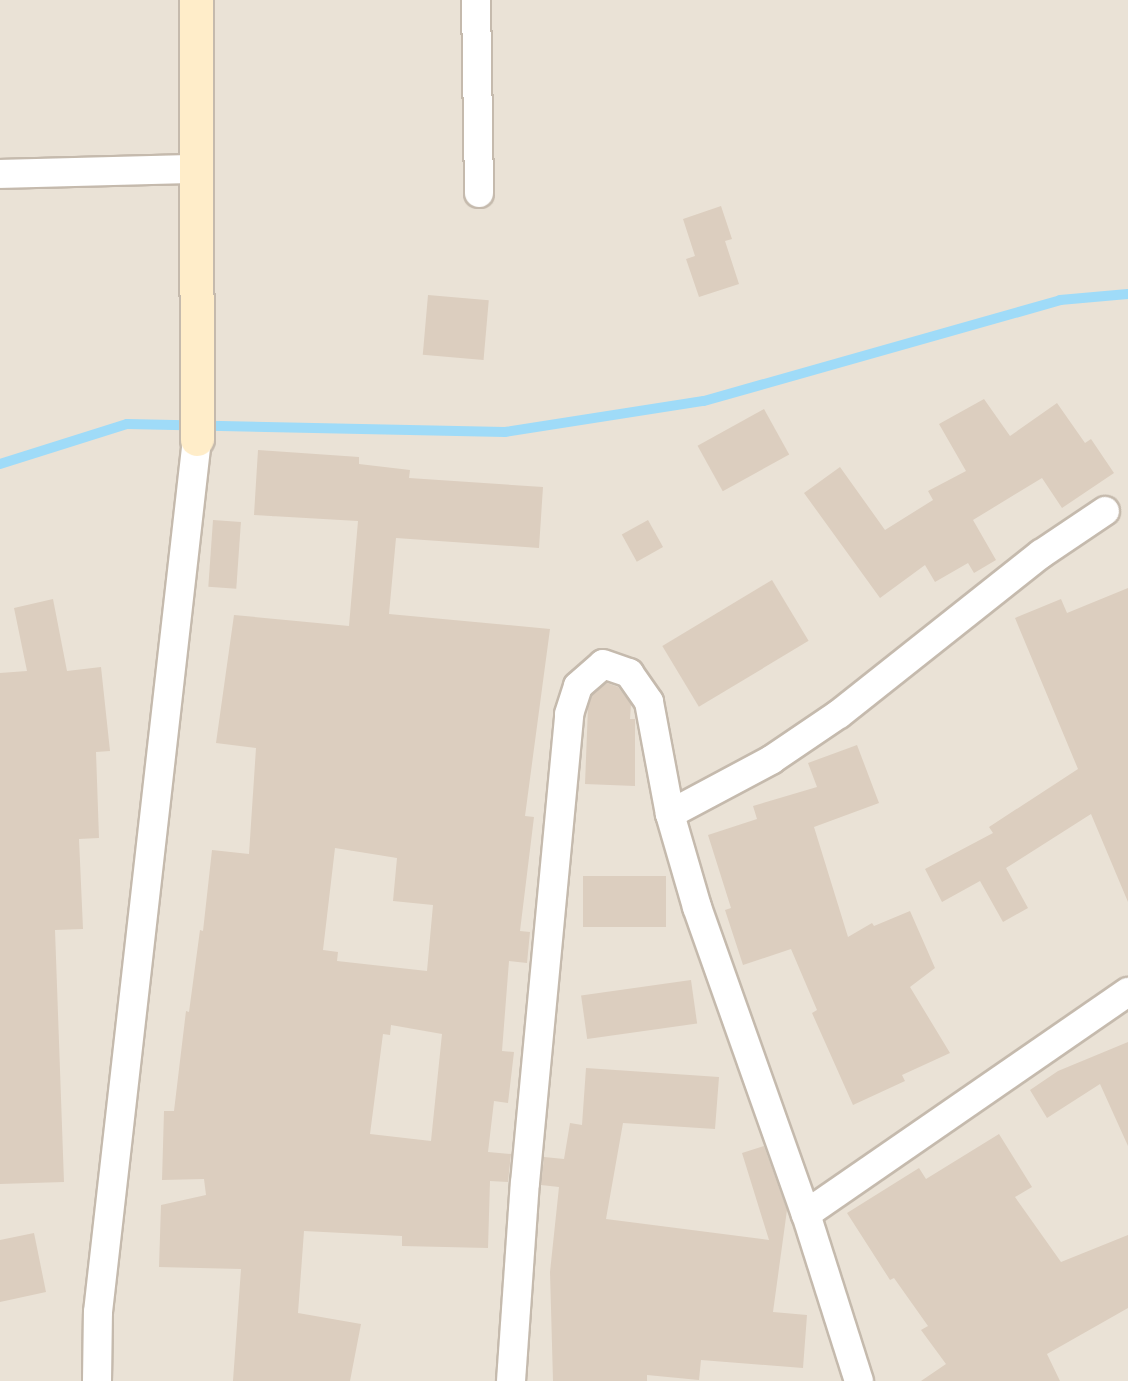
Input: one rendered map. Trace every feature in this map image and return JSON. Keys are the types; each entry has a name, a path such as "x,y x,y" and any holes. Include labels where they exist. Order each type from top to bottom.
{"street":[{"path":"97,1381 99,1300 197,439 199,376 195,170 196,0"},
{"path":"476,0 478,193"},
{"path":"0,174 195,170"},
{"path":"670,814 771,760 839,714 1031,561 1105,511"},
{"path":"511,1381 525,1183 569,714 578,686 603,664 629,673 649,702 670,814 697,907 806,1214 860,1381"},
{"path":"806,1214 1128,992"}],"shaded area":[{"path":"0,0 1128,0 1128,1381 0,1381"}],"building":[{"path":"721,206 732,239 725,241 739,284 699,297 686,259 695,256 683,219"},
{"path":"428,295 489,300 484,360 423,355"},
{"path":"984,399 1010,436 1057,403 1085,443 1091,439 1114,473 1062,508 1042,478 973,520 996,560 974,573 968,563 935,582 925,565 880,598 804,493 840,467 885,530 933,500 928,491 966,471 939,424"},
{"path":"764,409 789,454 723,491 698,446"},
{"path":"258,450 359,457 359,464 410,470 409,478 543,487 539,548 396,538 389,614 550,629 525,816 534,817 520,931 530,932 527,963 509,961 502,1051 514,1052 508,1103 494,1101 488,1152 511,1154 508,1182 490,1181 488,1248 402,1246 402,1236 304,1231 298,1313 361,1324 350,1381 233,1381 241,1269 159,1267 161,1205 206,1195 204,1179 162,1180 164,1111 174,1111 186,1011 189,1012 200,930 203,931 212,850 249,854 256,748 216,743 234,615 349,626 358,521 254,515","holes":["335,848 397,858 393,901 433,905 427,971 337,961 338,952 323,950","391,1025 442,1034 431,1141 370,1134 383,1034 390,1035"]},
{"path":"213,520 241,522 236,589 208,587"},
{"path":"648,520 663,547 637,562 622,535"},
{"path":"772,580 809,641 699,707 662,646"},
{"path":"1128,588 1128,902 1091,814 1006,868 1028,908 1003,922 980,881 942,902 925,869 993,833 989,827 1078,769 1015,618 1061,599 1067,613"},
{"path":"53,599 67,671 101,667 110,751 96,752 99,838 79,839 83,929 55,930 64,1182 0,1184 0,673 27,671 14,608"},
{"path":"607,683 618,687 631,704 630,719 635,719 635,786 585,784 588,707 592,695"},
{"path":"857,745 879,803 814,827 848,937 872,923 874,926 910,911 935,968 910,987 950,1053 902,1075 905,1081 853,1105 812,1013 817,1010 791,949 743,965 725,910 731,908 708,835 757,819 753,806 817,787 808,763"},
{"path":"583,876 666,876 666,927 583,927"},
{"path":"691,980 697,1024 587,1039 581,995"},
{"path":"1128,1042 1128,1146 1100,1084 1047,1118 1030,1090 1058,1071"},
{"path":"586,1068 719,1077 715,1129 623,1123 606,1219 769,1240 742,1153 764,1146 787,1210 773,1312 807,1315 803,1368 701,1360 699,1380 647,1375 647,1381 553,1381 550,1272 559,1187 541,1185 544,1157 564,1159 570,1123 582,1125"},
{"path":"999,1134 1032,1187 1015,1197 1061,1262 1128,1235 1128,1308 1047,1354 1060,1381 921,1381 946,1364 921,1330 928,1326 894,1278 890,1280 847,1213 919,1168 926,1179"},
{"path":"34,1233 46,1292 0,1302 0,1240"}],"waterway":[{"path":"0,464 127,424 505,432 704,401 1060,300 1128,294"}]}
